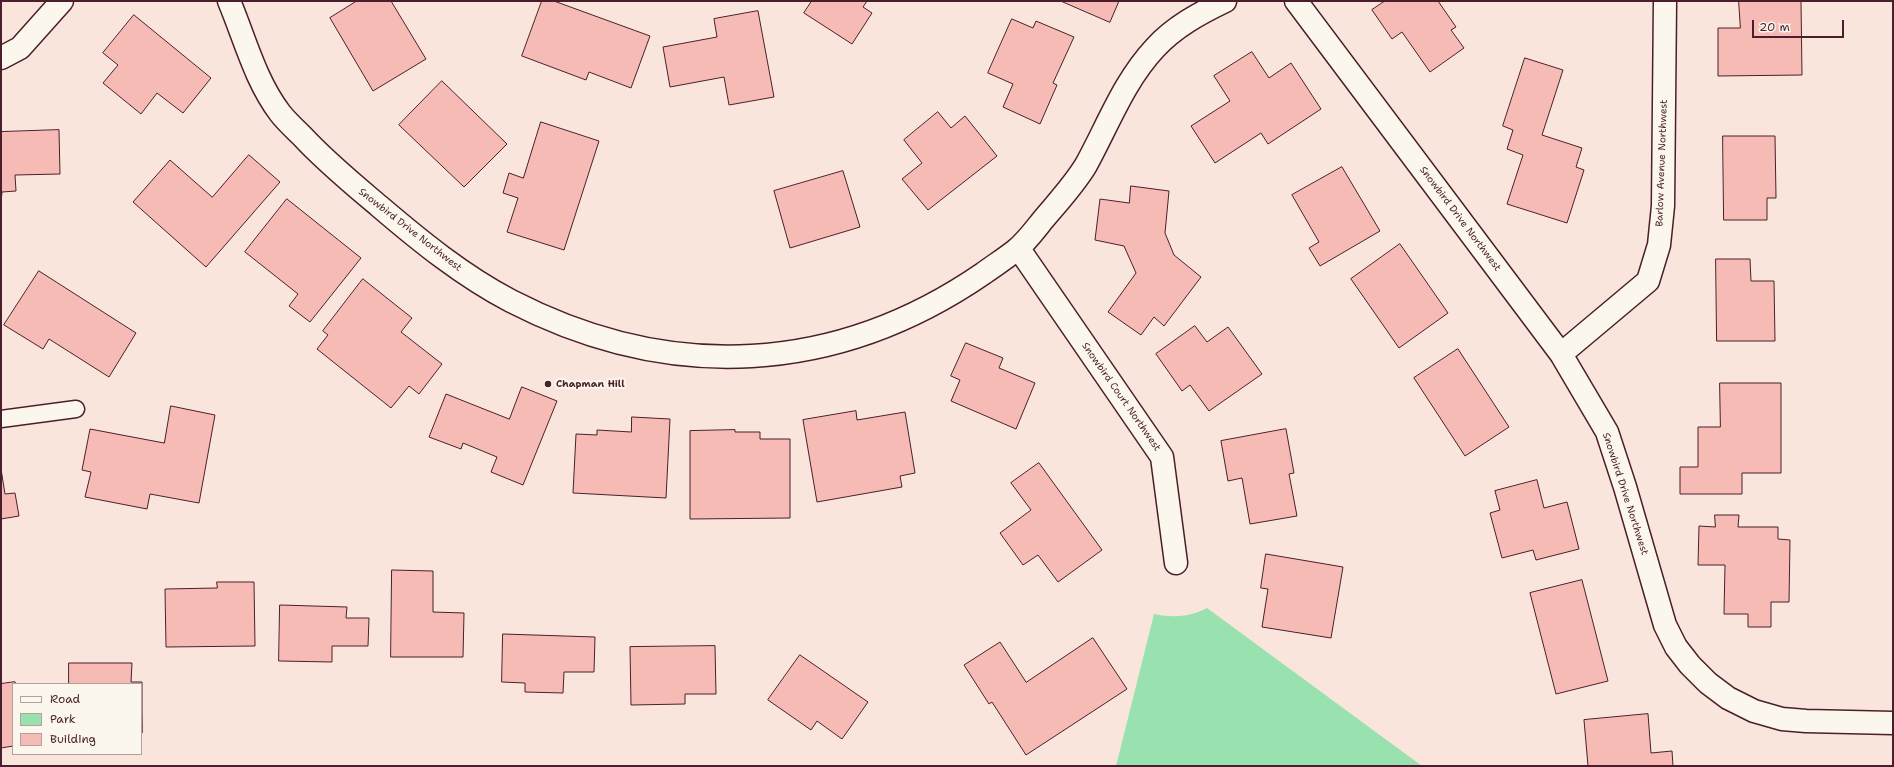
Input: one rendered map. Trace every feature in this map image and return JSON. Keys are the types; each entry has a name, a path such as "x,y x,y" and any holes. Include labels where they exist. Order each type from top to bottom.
{"street":[{"path":"1,58 20,48 62,1"},
{"name":"Snowbird Drive Northwest","path":"229,1 257,75 280,113 324,159 400,224 462,271 510,300 576,330 630,346 698,356 751,357 817,349 864,335 920,311 967,284 1019,249 1084,168 1131,78 1156,46 1194,16 1225,1"},
{"name":"Snowbird Drive Northwest","path":"1296,1 1561,354 1607,432 1625,487 1665,625 1676,647 1690,665 1708,683 1728,698 1754,711 1782,719 1806,722 1893,723"},
{"name":"Barlow Avenue Northwest","path":"1561,354 1648,281 1657,252 1663,206 1665,1"},
{"name":"Snowbird Court Northwest","path":"1019,249 1162,457 1176,563"}],"lane":[{"path":"1,419 76,409"}],"green space":[{"path":"1207,608 1422,766 1116,766 1154,614 1181,616"}],"building":[{"path":"357,1 391,1 426,59 373,91 330,18"},
{"path":"542,1 554,1 650,36 631,88 589,72 586,80 522,56"},
{"path":"812,1 867,1 863,7 872,13 852,44 804,13"},
{"path":"1061,1 1119,1 1110,22"},
{"path":"1385,1 1438,1 1456,27 1451,30 1464,48 1430,72 1402,32 1392,39 1372,10"},
{"path":"1739,1 1801,1 1802,75 1718,76 1718,28 1740,28"},
{"path":"758,11 774,97 729,105 724,77 670,87 663,47 717,37 714,19"},
{"path":"134,15 211,78 183,113 157,93 141,114 103,83 118,65 103,53"},
{"path":"1012,19 1033,28 1036,21 1074,37 1053,83 1057,85 1040,124 1003,107 1013,84 988,73"},
{"path":"1252,52 1269,78 1291,63 1321,109 1268,144 1261,133 1215,163 1191,126 1230,101 1214,76"},
{"path":"1525,58 1563,70 1542,135 1582,148 1576,167 1584,170 1567,223 1507,204 1523,155 1507,149 1513,130 1503,126"},
{"path":"442,81 507,144 464,187 399,125"},
{"path":"938,112 951,128 965,116 997,156 928,210 902,179 922,163 904,140"},
{"path":"541,122 599,141 564,250 507,232 518,198 503,193 509,173 523,178"},
{"path":"59,130 60,174 15,175 16,191 2,192 1,202 1,132"},
{"path":"1723,136 1775,136 1776,198 1767,198 1767,220 1724,220"},
{"path":"249,155 280,182 206,267 133,202 170,160 212,197"},
{"path":"1342,167 1380,231 1320,266 1309,248 1319,242 1292,195"},
{"path":"843,171 860,227 790,248 774,191"},
{"path":"1131,186 1169,191 1165,233 1174,255 1201,277 1164,326 1154,317 1141,335 1108,312 1136,273 1124,246 1095,240 1100,199 1129,203"},
{"path":"287,199 361,258 310,322 289,306 298,294 245,252"},
{"path":"1400,244 1448,313 1399,348 1351,279"},
{"path":"1716,259 1750,259 1751,281 1774,281 1775,341 1717,341"},
{"path":"39,271 136,333 109,377 49,339 43,349 4,325"},
{"path":"363,279 412,318 401,332 442,364 419,394 409,386 391,408 317,349 328,335 323,331"},
{"path":"1195,326 1207,342 1228,327 1262,374 1209,411 1190,385 1182,391 1156,354"},
{"path":"966,343 1003,358 999,368 1035,383 1016,429 951,401 960,380 951,376"},
{"path":"1458,349 1509,427 1465,456 1414,378"},
{"path":"1720,383 1781,383 1781,473 1742,473 1742,494 1680,494 1680,467 1698,467 1698,427 1720,427"},
{"path":"522,387 557,401 523,485 491,472 497,457 463,443 461,449 429,437 446,394 509,419"},
{"path":"171,406 215,415 199,503 150,494 147,509 85,497 91,472 82,470 90,429 164,443"},
{"path":"856,411 857,420 905,412 915,473 900,476 902,487 817,502 803,420"},
{"path":"632,417 670,419 666,498 573,493 576,434 597,435 597,430 631,432"},
{"path":"1286,429 1294,473 1289,474 1297,516 1250,524 1242,478 1228,481 1221,441"},
{"path":"735,430 735,432 760,432 760,439 790,439 790,518 690,519 690,431"},
{"path":"1039,463 1102,550 1058,582 1038,555 1023,565 1000,533 1031,510 1011,483"},
{"path":"1,469 5,494 15,493 19,516 1,519"},
{"path":"1537,480 1544,508 1567,502 1579,549 1536,560 1533,550 1502,558 1490,513 1500,510 1495,491"},
{"path":"1715,515 1739,515 1738,527 1778,527 1778,539 1790,540 1789,602 1771,602 1771,627 1748,627 1748,614 1724,614 1725,565 1698,565 1699,526 1715,527"},
{"path":"1266,554 1343,567 1331,638 1262,627 1268,589 1261,588"},
{"path":"392,570 433,571 433,612 464,613 463,657 391,657"},
{"path":"1582,580 1608,681 1556,694 1530,593"},
{"path":"217,582 254,582 255,646 166,647 165,589 217,588"},
{"path":"280,605 347,607 346,618 369,618 368,646 332,646 332,662 279,661"},
{"path":"503,634 595,637 594,672 564,672 563,693 525,692 525,683 502,682"},
{"path":"1093,638 1127,689 1026,755 992,702 989,704 964,665 1000,642 1026,682"},
{"path":"715,646 716,694 685,694 685,704 631,705 630,647"},
{"path":"800,655 868,702 842,739 817,721 811,730 768,700"},
{"path":"69,663 132,663 131,682 142,682 142,683 69,683"},
{"path":"15,682 16,683 12,683 12,746 1,748 1,684"},
{"path":"1648,714 1651,753 1672,751 1673,766 1588,766 1584,720"}],"place":[{"name":"Chapman Hill","path":"548,384"}]}
